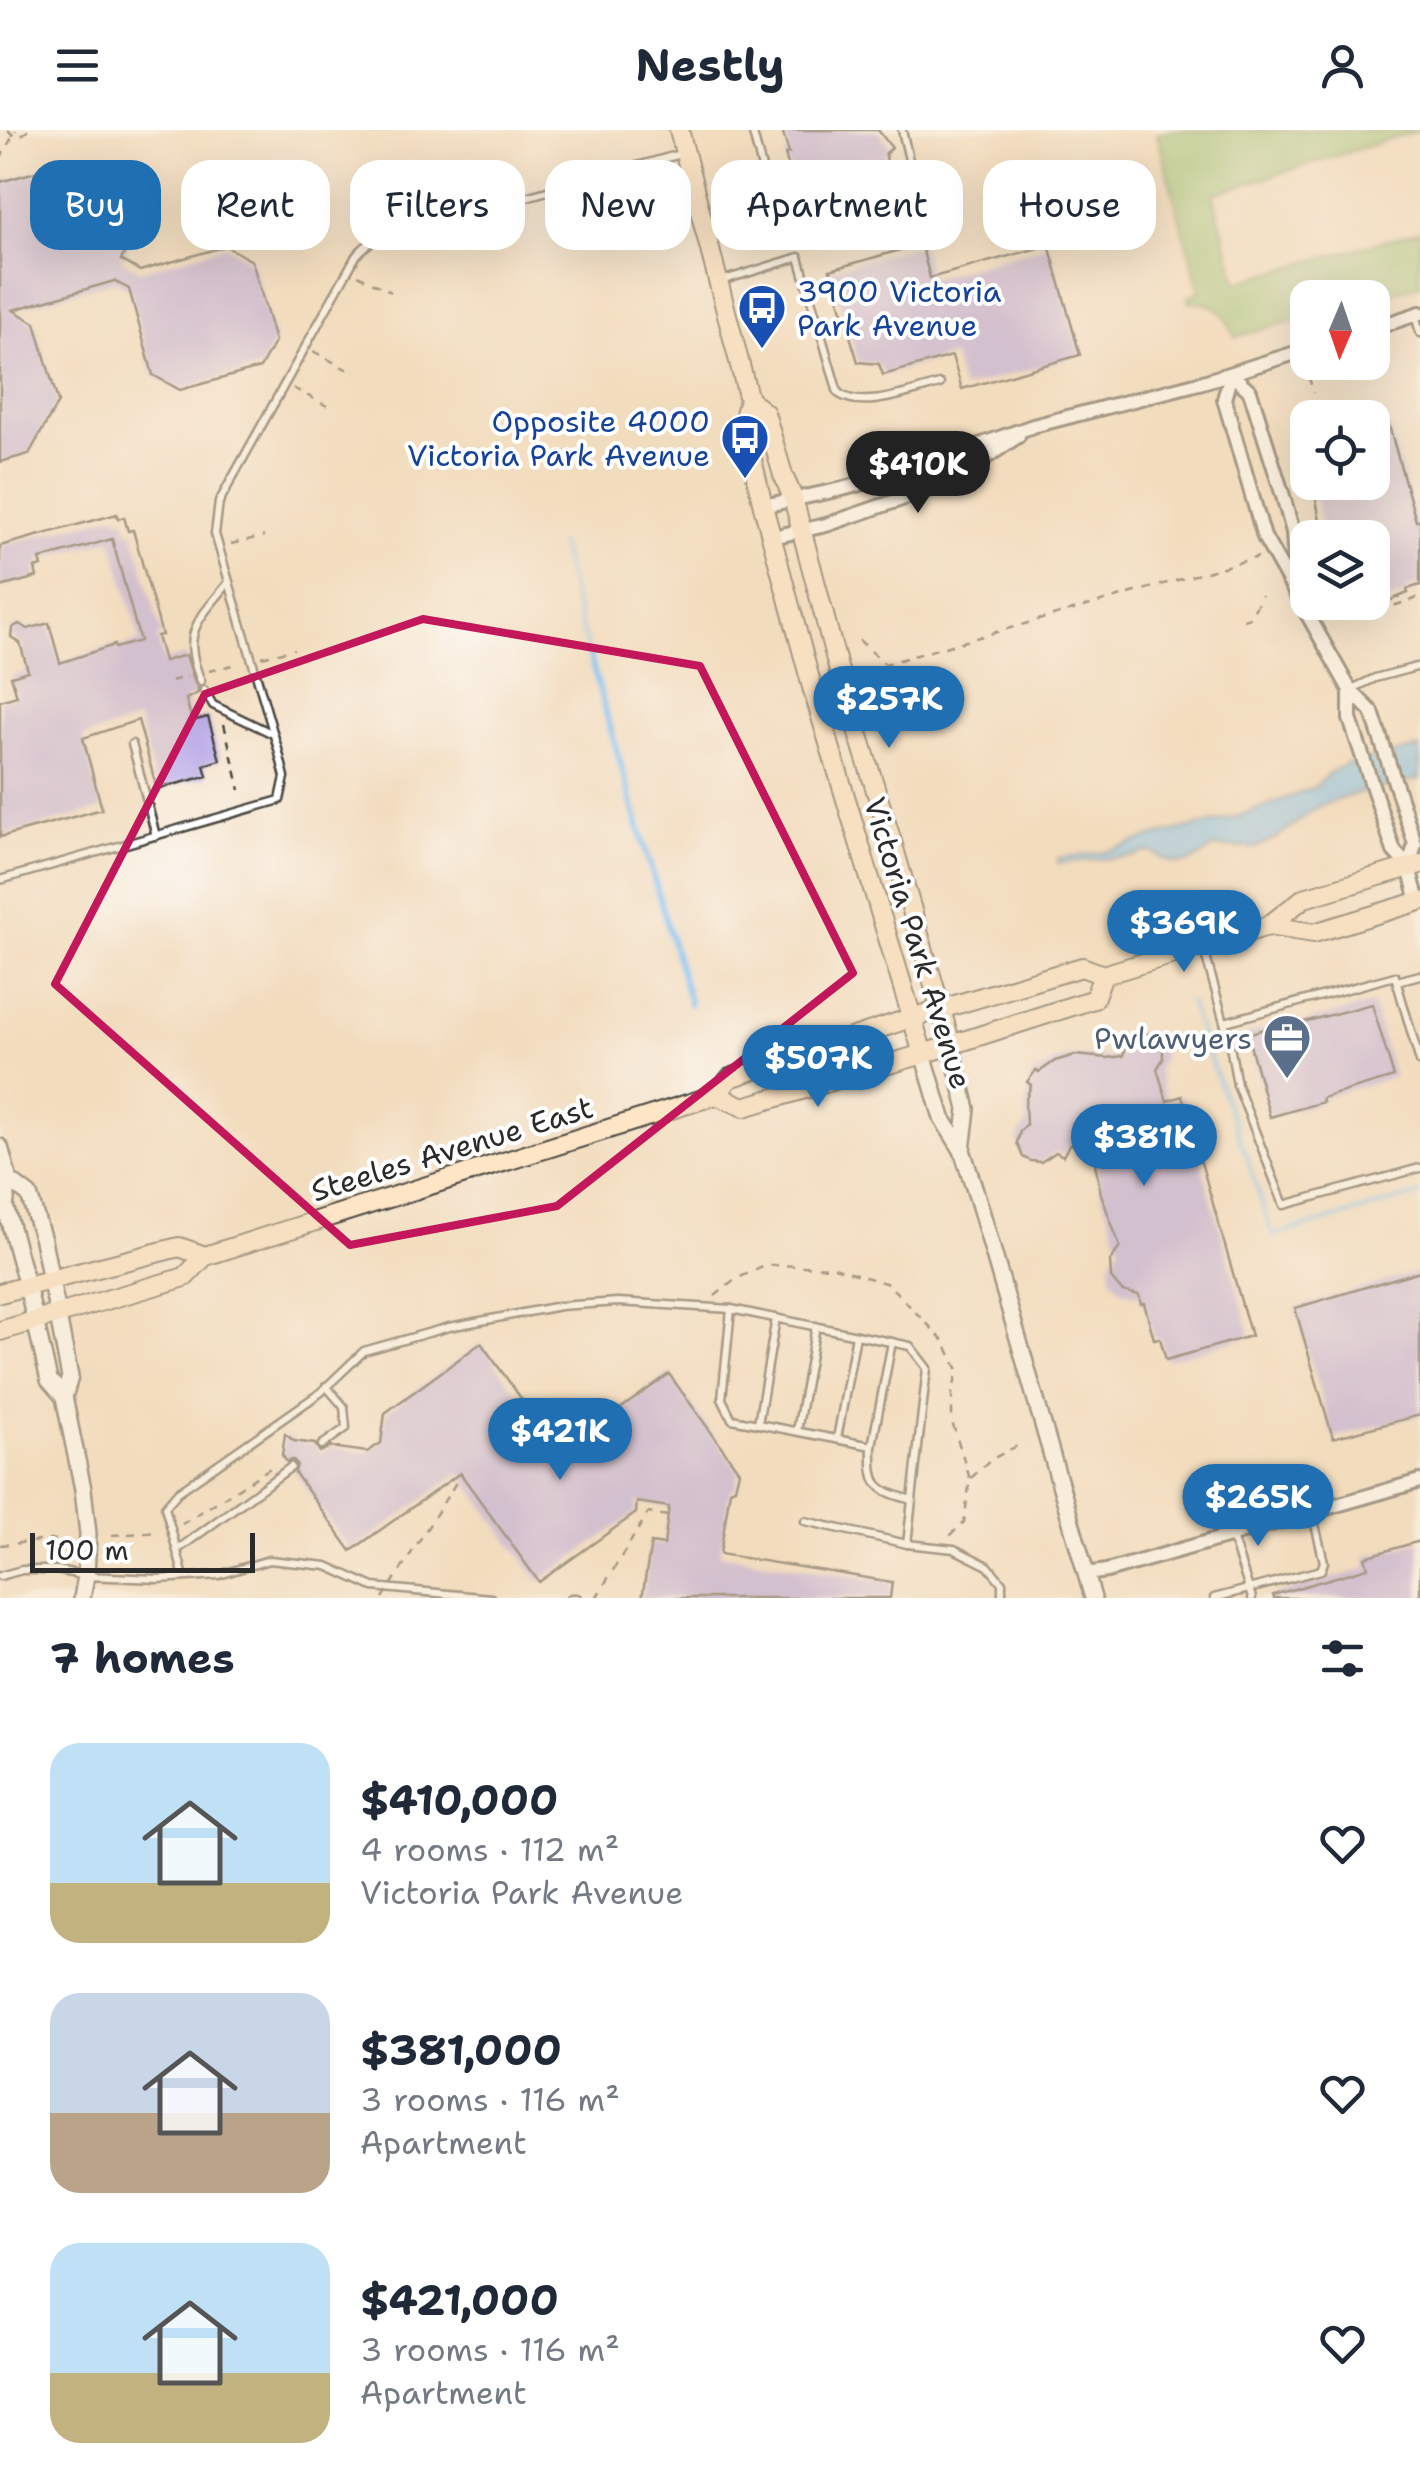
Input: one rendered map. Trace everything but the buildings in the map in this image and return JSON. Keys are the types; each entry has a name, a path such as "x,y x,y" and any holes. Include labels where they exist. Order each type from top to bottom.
{"main road":[{"name":"Victoria Park Avenue","path":"679,130 750,400 743,420 772,537 812,687 922,1054"},
{"name":"Victoria Park Avenue","path":"750,400 765,413 793,498 840,675 950,1044"},
{"name":"Steeles Avenue East","path":"0,1331 185,1277 205,1256 716,1096 730,1078 941,1008 1082,967 1103,975 1268,926 1304,898 1415,866"},
{"name":"Steeles Avenue East","path":"1268,926 1314,933 1420,904"},
{"name":"Steeles Avenue East","path":"716,1096 744,1107 922,1054 1094,999 1103,975"},
{"name":"Steeles Avenue East","path":"0,1293 179,1247 205,1256"}],"street":[{"path":"1390,323 1418,314"},
{"path":"764,506 842,489 1033,426 1290,356"},
{"path":"1230,374 1224,399 1264,537 1290,584"},
{"path":"1230,374 1250,391 1290,521"},
{"path":"772,537 826,524 948,483 1033,426"},
{"path":"1310,620 1350,690 1372,712 1415,844 1420,904"},
{"path":"1350,690 1350,719 1394,851 1415,866"},
{"name":"Victoria Park Avenue","path":"950,1044 967,1110 962,1150"},
{"name":"Victoria Park Avenue","path":"922,1054 942,1118 962,1150 1093,1598"},
{"path":"0,1147 10,1180 5,1206 50,1380 64,1398 83,1489 88,1534 82,1598"},
{"path":"10,1180 30,1195 43,1240 70,1378 64,1398"},
{"path":"1086,1574 1420,1481"}],"lane":[{"path":"752,130 760,160"},
{"path":"902,130 909,160"},
{"path":"0,880 280,800 285,777 215,534 219,502 356,256 370,241 685,153"},
{"path":"707,238 711,237"},
{"path":"720,281 799,257 838,393 846,399 866,402 940,384"},
{"path":"1418,314 1420,333"},
{"path":"229,582 197,622 190,639 201,682 213,704 272,734"},
{"path":"1350,690 1375,678 1420,666"},
{"path":"132,744 156,836"},
{"path":"1202,944 1225,1022 1237,1085 1284,1205 1420,1168"},
{"path":"1397,981 1420,975"},
{"path":"1225,1022 1395,976 1420,1062"},
{"path":"184,1577 165,1507 178,1492 326,1386 364,1351 468,1324 560,1306 618,1302 731,1309 910,1346 927,1368 907,1544"},
{"path":"731,1309 722,1400 732,1419 872,1446"},
{"path":"758,1424 776,1318"},
{"path":"797,1431 816,1326"},
{"path":"837,1439 856,1335"},
{"path":"892,1342 872,1446 871,1474 886,1493 912,1500"},
{"path":"322,1445 346,1428 344,1407 326,1386"},
{"path":"177,1550 291,1467"},
{"path":"1214,1598 1250,1594 1321,1570 1324,1562 1312,1511"},
{"path":"804,1521 907,1544 954,1549 988,1566 1002,1583 1002,1598"},
{"path":"1231,1535 1250,1594"},
{"path":"0,1576 22,1570 57,1570 86,1576 158,1579 219,1575 269,1560 326,1566 373,1588 491,1598"}],"path":[{"path":"8,130 20,136 29,130"},
{"path":"0,159 15,132"},
{"path":"356,274 391,292"},
{"path":"312,351 348,370"},
{"path":"1310,380 1313,393"},
{"path":"292,387 328,406"},
{"path":"231,544 264,536"},
{"path":"885,664 1260,557"},
{"path":"1390,607 1416,599 1420,593"},
{"path":"1244,620 1250,618 1262,595"},
{"path":"859,640 885,664"},
{"path":"876,697 885,664"},
{"path":"172,681 201,682"},
{"path":"225,722 240,790"},
{"path":"970,1479 992,1459 1019,1445"},
{"path":"112,1535 172,1530 274,1464 283,1473"},
{"path":"383,1598 462,1473"},
{"path":"596,1598 648,1513 668,1516"},
{"path":"0,1545 60,1539"}],"highlighted area":[{"path":"423,619 700,666 853,973 557,1206 350,1245 55,984 205,694"}],"green space":[{"path":"1169,130 1420,130 1213,194 1237,282 1420,231 1420,285 1390,293 1390,280 1290,280 1290,322 1235,337 1220,310 1190,302 1188,297 1200,292 1157,134"}],"water":[{"path":"1420,748 1420,779 1319,806 1276,838 1255,848 1214,847 1180,864 1148,852 1058,863 1058,858 1105,852 1237,817 1315,787 1346,764"}],"waterway":[{"path":"560,544 690,1004"},
{"path":"1189,1002 1273,1236 1420,1194"}],"place":[{"name":"3900 Victoria Park Avenue","path":"762,350"},
{"name":"Opposite 4000 Victoria Park Avenue","path":"745,480"},
{"name":"Pwlawyers","path":"1287,1080"}]}
